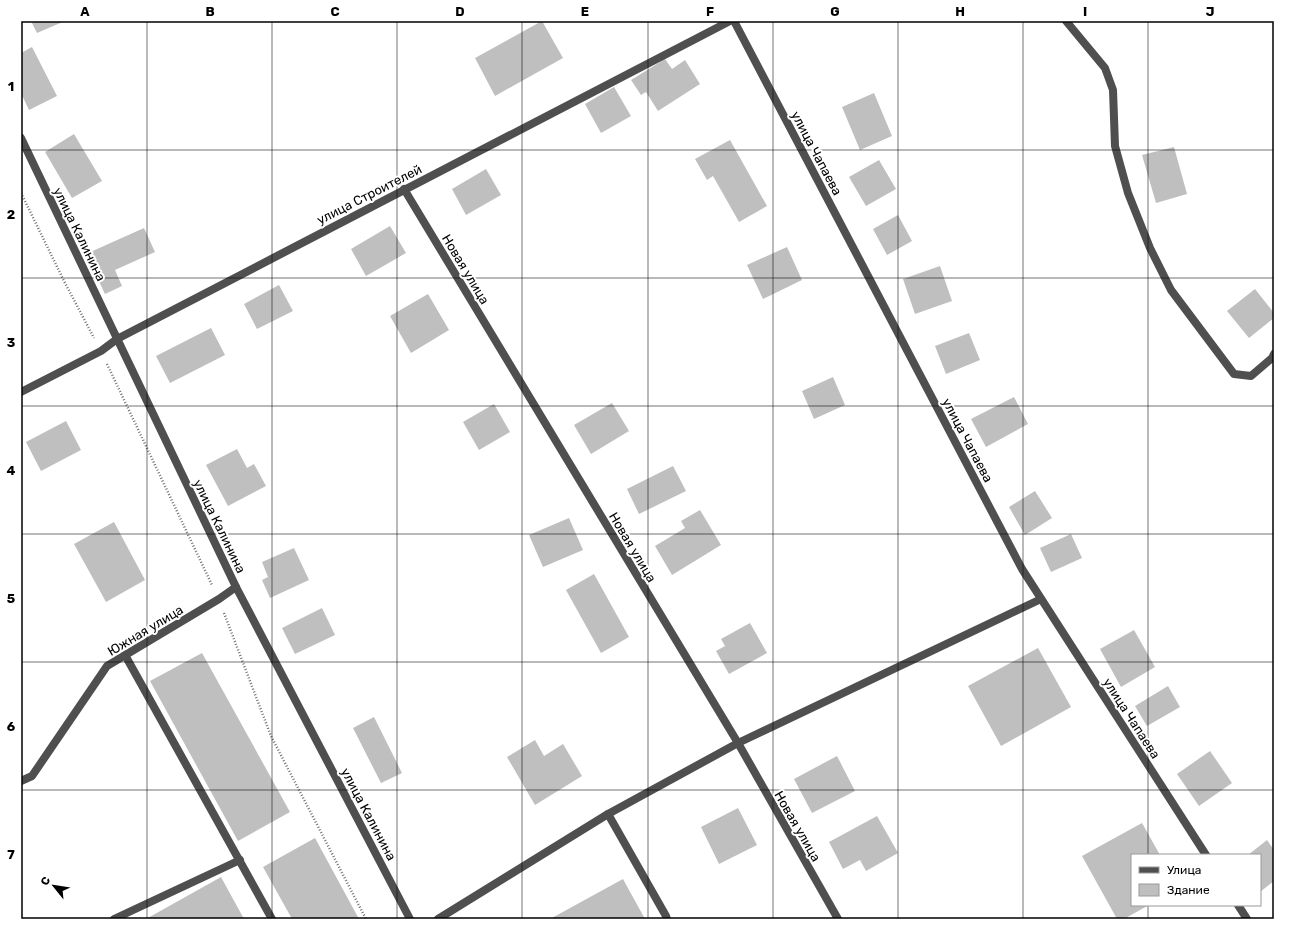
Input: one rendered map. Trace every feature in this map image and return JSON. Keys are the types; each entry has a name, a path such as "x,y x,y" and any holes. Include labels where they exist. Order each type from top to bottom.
{"street":[{"name":"улица Строителей","path":"21,392 101,351 117,338 730,21"},
{"name":"улица Чапаева","path":"734,21 1022,569 1205,854"},
{"path":"1066,21 1105,68 1113,90 1115,146 1128,193 1150,248 1171,290 1234,374 1251,376 1272,358 1274,354"},
{"name":"улица Калинина","path":"21,138 236,587 410,919"},
{"name":"Новая улица","path":"404,189 738,743 838,919"},
{"name":"Южная улица","path":"21,781 32,776 107,666 219,599 236,587"},
{"path":"438,919 608,814 738,743 1042,599"},
{"path":"126,655 272,919"},
{"path":"608,814 667,919"},
{"path":"114,919 240,860"},
{"path":"1239,906 1247,919"}],"path":[{"path":"21,193 64,281 101,351 219,599 271,736 366,919"}],"building":[{"path":"31,21 65,21 37,33"},
{"path":"542,21 563,58 495,96 475,58"},
{"path":"32,47 57,96 29,110 21,93 21,53"},
{"path":"665,59 672,69 685,60 700,84 658,111 646,92 641,95 631,80"},
{"path":"614,87 631,116 601,133 585,104"},
{"path":"874,93 892,136 860,150 842,107"},
{"path":"74,134 102,181 72,198 45,152"},
{"path":"730,140 767,206 739,222 713,176 707,180 695,159"},
{"path":"1174,147 1187,194 1156,203 1142,155"},
{"path":"879,160 896,189 866,206 849,177"},
{"path":"486,169 501,195 466,215 452,189"},
{"path":"898,215 912,241 887,255 873,229"},
{"path":"390,226 406,253 366,276 351,249"},
{"path":"144,228 155,252 115,270 122,286 105,294 86,254"},
{"path":"787,247 802,280 763,299 747,265"},
{"path":"940,266 952,301 915,314 903,279"},
{"path":"279,285 293,311 257,329 244,304"},
{"path":"1255,289 1274,313 1274,318 1249,338 1227,311"},
{"path":"428,294 449,330 411,353 390,316"},
{"path":"211,328 225,355 170,383 156,356"},
{"path":"969,333 980,360 946,374 935,346"},
{"path":"833,377 845,405 814,419 802,391"},
{"path":"1014,397 1028,424 986,447 971,419"},
{"path":"612,403 629,431 591,454 574,425"},
{"path":"494,404 510,432 479,450 463,422"},
{"path":"66,421 81,450 41,471 26,442"},
{"path":"237,449 247,468 254,464 266,486 228,506 206,465"},
{"path":"673,466 686,491 639,514 627,489"},
{"path":"1035,491 1052,518 1025,535 1009,507"},
{"path":"700,510 721,545 672,575 655,546 685,528 681,521"},
{"path":"569,518 583,550 543,567 529,535"},
{"path":"114,522 145,580 106,602 74,544"},
{"path":"1071,534 1082,558 1051,572 1040,548"},
{"path":"294,548 309,580 270,598 262,580 268,577 262,562"},
{"path":"594,574 629,637 601,653 566,590"},
{"path":"322,608 335,635 295,654 282,628"},
{"path":"750,623 767,653 729,674 716,651 725,646 721,639"},
{"path":"1134,630 1155,667 1121,687 1100,649"},
{"path":"1038,648 1071,707 1001,746 968,686"},
{"path":"202,653 290,812 238,841 150,681"},
{"path":"1168,686 1180,707 1147,726 1135,706"},
{"path":"374,717 402,773 381,783 353,728"},
{"path":"535,740 544,756 563,744 582,776 535,805 507,757"},
{"path":"1210,751 1232,783 1199,806 1177,774"},
{"path":"837,756 855,791 812,813 794,779"},
{"path":"738,808 757,845 719,864 701,827"},
{"path":"877,816 898,853 866,871 860,860 843,869 829,842"},
{"path":"1142,823 1159,854 1131,854 1131,906 1147,906 1124,919 1117,919 1082,856"},
{"path":"315,838 359,919 292,919 263,867"},
{"path":"1267,840 1274,850 1274,881 1261,891 1261,854 1249,854"},
{"path":"221,877 244,919 146,919"},
{"path":"623,879 645,919 550,919"}]}
